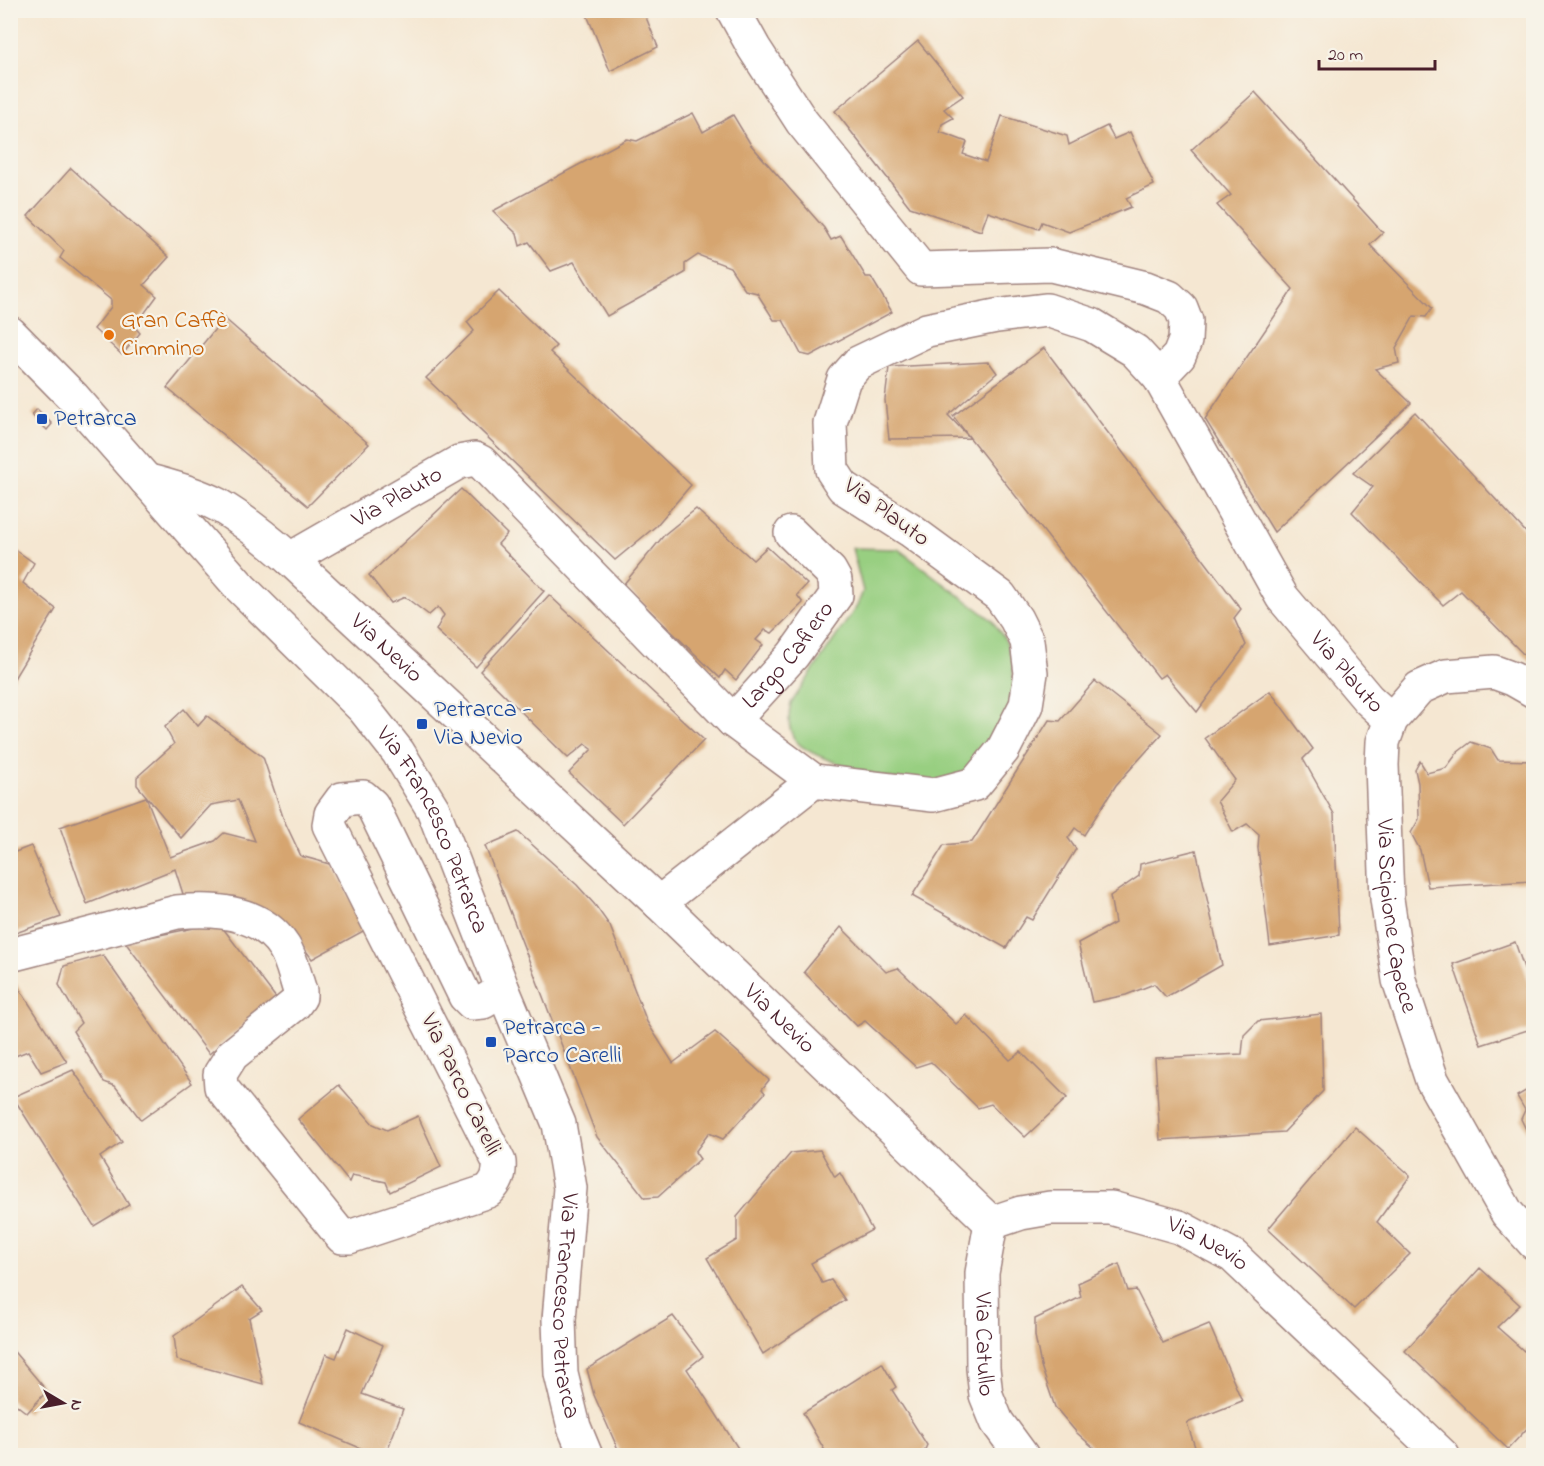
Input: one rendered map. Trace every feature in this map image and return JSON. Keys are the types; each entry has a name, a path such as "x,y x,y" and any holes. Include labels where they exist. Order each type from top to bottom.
{"street":[{"path":"733,10 754,48 802,122 921,269 1051,265 1146,288 1169,297 1180,308 1186,321 1185,340 1179,356 1159,377"},
{"name":"Via Plauto","path":"290,559 459,462 475,459 482,462 733,721 814,782 933,795 975,784 1003,750 1026,705 1031,673 1027,641 1016,619 1000,596 910,530 843,487 832,470 830,423 844,380 858,363 927,330 996,316 1047,310 1092,325 1135,351 1159,377 1282,597 1368,699 1390,720"},
{"name":"Via Francesco Petrarca","path":"10,333 73,397 241,588 364,709 398,752 433,809 503,990 559,1124 570,1188 559,1320 561,1374 574,1427 586,1455"},
{"name":"Via Nevio","path":"145,480 216,504 247,523 290,559 658,903 991,1223 1021,1213 1050,1208 1111,1208 1179,1227 1233,1256 1443,1455"},
{"name":"Largo Cafiero","path":"733,721 793,655 836,595 835,580 830,571 791,532"},
{"name":"Via Scipione Capece","path":"1533,690 1494,672 1446,676 1419,688 1390,720 1383,742 1382,765 1388,899 1399,980 1432,1080 1507,1213 1533,1243"},
{"path":"658,903 814,782"},
{"name":"Via Parco Carelli","path":"10,955 177,912 196,910 227,912 249,919 272,931 285,948 300,997 295,1004 232,1055 220,1074 222,1087 342,1237 349,1237 488,1191 500,1173 500,1162 329,825 331,814 342,799 363,797 372,805 465,996 472,1003 483,1002 503,990"},
{"name":"Via Catullo","path":"991,1223 982,1273 983,1368 986,1395 997,1422 1022,1455"}],"green space":[{"path":"852,548 898,549 992,620 1006,641 1013,662 1014,695 1004,725 962,779 930,784 881,776 821,757 797,742 791,733 789,718 791,703 857,606 863,591"}],"building":[{"path":"585,10 643,10 658,47 610,71"},
{"path":"918,41 963,96 944,109 953,118 942,124 940,132 967,142 963,154 986,162 1002,116 1067,136 1069,145 1107,126 1114,139 1130,132 1154,185 1126,198 1131,207 1069,232 1042,222 1039,229 988,212 981,231 910,207 835,111"},
{"path":"1255,92 1383,233 1370,245 1432,308 1426,317 1414,316 1396,348 1399,363 1375,369 1411,403 1274,532 1205,419 1293,289 1217,205 1231,195 1191,150"},
{"path":"693,113 703,132 733,115 751,145 824,228 831,240 841,236 866,277 871,277 892,312 810,356 801,354 783,320 774,320 757,293 745,290 730,267 698,255 685,264 685,273 607,316 574,262 551,271 529,242 520,246 517,234 493,211 627,139 637,141"},
{"path":"71,168 169,257 144,285 157,296 141,318 131,323 140,333 122,355 94,329 111,307 111,300 60,258 64,251 28,216"},
{"path":"499,291 556,346 550,352 691,485 656,526 615,560 426,378 474,331 467,322"},
{"path":"224,318 369,444 308,506 167,388"},
{"path":"1044,348 1241,609 1234,618 1246,645 1197,712 1165,674 1159,678 953,416"},
{"path":"989,362 997,373 948,415 970,438 889,439 885,400 889,367"},
{"path":"37,409 52,424 47,430 32,415"},
{"path":"1415,412 1534,541 1534,665 1461,591 1443,605 1352,512 1373,487 1353,473"},
{"path":"461,489 507,534 498,544 544,591 476,667 436,630 444,615 438,607 429,615 405,597 391,603 369,575"},
{"path":"696,509 753,560 767,547 807,584 797,595 803,603 772,633 765,630 756,640 763,645 736,680 725,670 720,678 623,585 665,534"},
{"path":"10,546 34,563 23,583 56,609 10,685"},
{"path":"549,595 704,740 623,824 569,773 592,749 585,744 568,758 480,671"},
{"path":"1095,681 1162,734 1116,785 1084,835 1075,828 1068,838 1076,849 1032,920 1026,917 1006,948 912,896 944,845 972,842 1049,720 1060,721"},
{"path":"1270,691 1313,749 1303,759 1334,814 1339,935 1270,946 1258,848 1259,834 1247,824 1233,832 1217,801 1235,780 1205,738"},
{"path":"184,709 198,726 207,716 263,757 284,820 301,856 333,865 367,929 312,959 288,926 265,910 184,897 175,869 87,904 60,827 146,797 170,857 215,841 224,833 255,841 238,800 211,805 181,838 137,785 137,777 174,744 165,727"},
{"path":"1471,742 1491,749 1498,760 1531,761 1534,792 1534,881 1428,887 1420,850 1411,833 1419,819 1418,783 1415,770 1420,761 1427,773 1446,768 1458,752"},
{"path":"518,832 577,885 610,926 647,1022 673,1063 715,1032 769,1080 762,1089 765,1093 723,1139 709,1133 695,1152 700,1159 658,1197 645,1198 597,1137 485,846"},
{"path":"31,846 61,917 10,935 10,854"},
{"path":"1196,850 1222,965 1166,997 1154,984 1126,995 1092,1002 1078,943 1115,923 1110,896 1139,876 1140,864"},
{"path":"219,923 276,998 209,1054 125,942"},
{"path":"841,927 886,972 898,968 956,1024 966,1015 1010,1060 1021,1052 1067,1098 1025,1137 991,1104 978,1108 931,1062 916,1067 865,1021 857,1026 804,972"},
{"path":"1515,942 1534,997 1534,1028 1481,1045 1453,964"},
{"path":"103,955 192,1083 141,1120 115,1086 104,1082 73,1031 81,1023 59,985 64,966"},
{"path":"15,982 67,1062 41,1072 28,1051 10,1058 10,983"},
{"path":"1321,1014 1323,1091 1284,1132 1160,1140 1155,1058 1242,1054 1244,1035 1258,1021"},
{"path":"73,1070 122,1142 100,1157 129,1205 94,1226 13,1097"},
{"path":"339,1085 373,1124 387,1130 418,1116 441,1167 390,1192 386,1182 352,1175 349,1182 298,1119"},
{"path":"1534,1086 1534,1146 1521,1119 1525,1110 1517,1096"},
{"path":"1355,1127 1410,1176 1377,1222 1410,1254 1354,1309 1268,1229"},
{"path":"820,1150 835,1177 840,1173 872,1230 811,1263 822,1283 831,1280 845,1300 763,1354 707,1258 737,1240 737,1217 791,1153"},
{"path":"1119,1264 1128,1291 1136,1290 1163,1343 1209,1324 1242,1401 1187,1423 1198,1456 1103,1456 1077,1433 1055,1407 1041,1366 1035,1336 1035,1319 1081,1297 1078,1283"},
{"path":"1480,1268 1520,1305 1497,1327 1524,1351 1534,1342 1534,1421 1508,1449 1405,1351"},
{"path":"242,1287 262,1310 249,1318 263,1384 177,1360 174,1336"},
{"path":"673,1316 703,1356 687,1369 743,1456 621,1456 594,1395 587,1369"},
{"path":"348,1328 383,1345 362,1394 403,1409 385,1456 379,1456 299,1422 326,1354 336,1358"},
{"path":"10,1347 47,1391 27,1413 10,1400"},
{"path":"882,1363 896,1387 892,1390 927,1445 922,1456 828,1456 803,1413"}],"place":[{"name":"Gran Caffè Cimmino","path":"109,335"},
{"name":"Petrarca","path":"42,419"},
{"name":"Petrarca - Via Nevio","path":"422,724"},
{"name":"Petrarca - Parco Carelli","path":"491,1042"}]}
